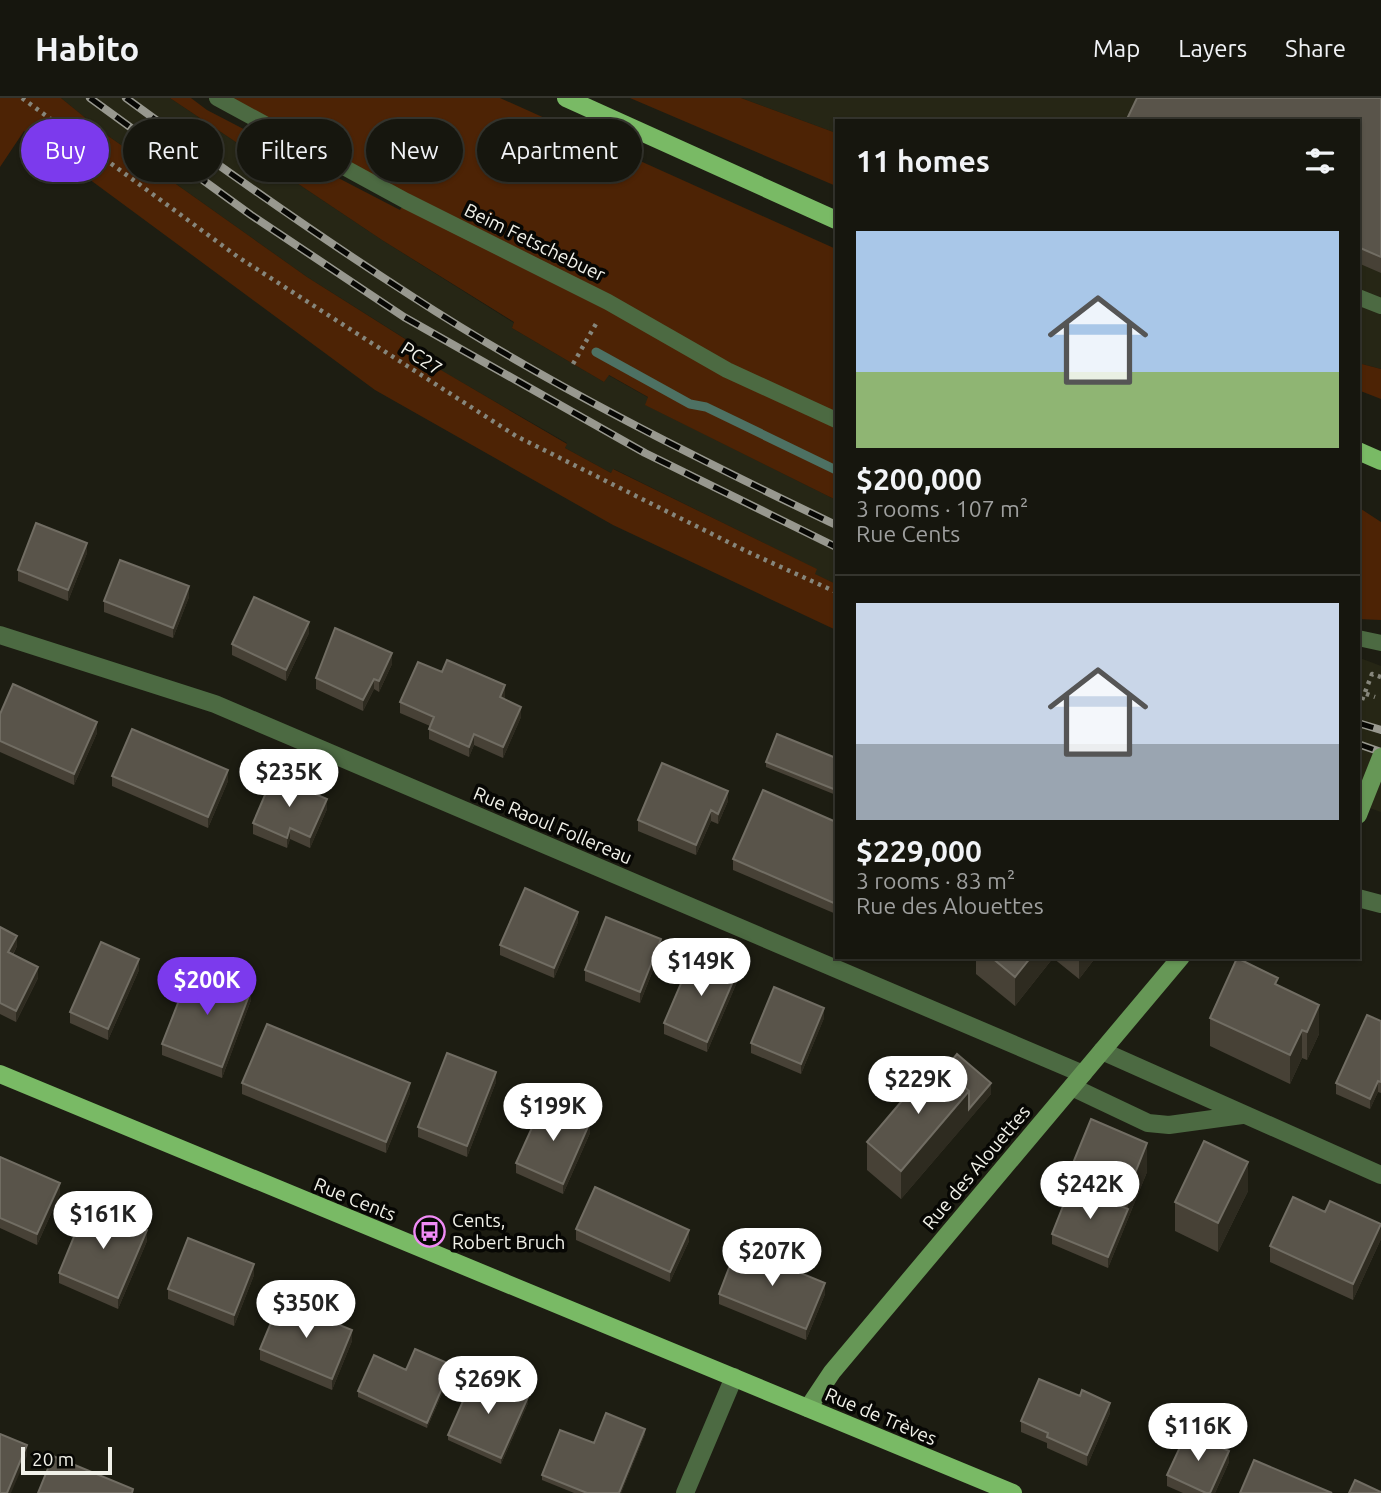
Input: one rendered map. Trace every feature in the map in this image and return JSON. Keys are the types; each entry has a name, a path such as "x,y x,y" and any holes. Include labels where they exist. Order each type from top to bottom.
{"main road":[{"path":"566,98 835,220"},
{"path":"1360,452 1381,461"},
{"path":"1360,810 1381,757"},
{"name":"Rue des Alouettes","path":"808,1408 832,1371 1179,959"},
{"name":"Rue Cents","path":"0,1074 734,1377"},
{"name":"Rue de Trèves","path":"734,1377 1013,1493"}],"street":[{"name":"Rue Raoul Follereau","path":"0,635 215,705 1077,1080 1148,1124 1169,1125 1242,1115"},
{"path":"1360,899 1381,904"},
{"path":"1102,1051 1381,1175"},
{"path":"685,1493 734,1377"}],"lane":[{"name":"Beim Fetschebuer","path":"217,98 405,201 608,302 727,370 835,421"},
{"path":"1360,297 1381,306"},
{"path":"1360,638 1381,643"}],"path":[{"name":"PC27","path":"22,98 238,257 516,436 748,552 835,592"},
{"path":"573,364 608,302"},
{"path":"1362,700 1372,674 1381,677"},
{"path":"1360,692 1375,697"}],"shaded area":[{"path":"0,98 61,98 87,119 21,119 21,136 0,167"},
{"path":"61,98 170,98 201,119 123,119 123,146 109,137 109,119 87,119"},
{"path":"170,98 191,98 237,126 237,143 223,134 223,119 201,119"},
{"path":"217,98 500,98 547,119 477,119 477,182 642,182 642,162 835,249 835,500 645,405 648,397 609,375 604,382 512,328 514,322 382,240 295,182 346,182 400,210 405,202 369,182 463,182 463,119 366,119 366,180 352,173 352,119 255,119"},
{"path":"630,98 741,98 835,133 835,186"},
{"path":"741,98 1381,98 1381,369 1360,364 1360,119 835,119 835,133"},
{"path":"223,134 237,143 237,182 295,182 514,323 512,328 604,382 608,375 649,398 646,405 835,500 835,584 814,574 816,569 614,469 611,473 565,448 567,443 416,356 420,348 307,277 173,182 223,182"},
{"path":"109,137 123,146 123,182 173,182 307,277 421,349 417,356 567,444 565,448 611,473 613,469 817,569 815,574 835,584 835,630 613,525 375,390 93,182 109,182"},
{"path":"1360,364 1381,369 1381,399 1360,391"},
{"path":"1360,508 1381,522 1381,620 1360,619"},
{"path":"1360,658 1381,666 1381,812 1360,805"}],"building":[{"path":"1137,98 1381,98 1381,257 1360,248 1360,119 1127,119"},
{"path":"36,523 87,543 68,590 18,570"},
{"path":"120,560 189,586 173,628 104,601"},
{"path":"254,597 309,622 286,670 232,644"},
{"path":"335,628 392,653 379,681 374,679 363,700 316,678"},
{"path":"447,660 505,685 500,697 521,707 503,747 474,734 469,747 429,729 434,717 400,702 418,662 442,672"},
{"path":"13,684 97,722 74,774 0,741 0,714"},
{"path":"132,729 228,770 208,817 112,776"},
{"path":"777,734 835,758 835,790 766,762"},
{"path":"662,763 728,791 718,814 711,810 696,845 638,820"},
{"path":"273,776 327,799 310,837 290,828 287,838 253,823"},
{"path":"763,790 835,822 835,904 733,859"},
{"path":"525,888 578,912 554,968 500,945"},
{"path":"606,917 661,939 640,992 585,970"},
{"path":"0,927 17,936 8,952 38,967 16,1011 0,1003"},
{"path":"101,942 139,959 108,1029 70,1012"},
{"path":"694,953 737,972 707,1042 664,1023"},
{"path":"993,959 1029,959 1015,977"},
{"path":"1237,959 1278,978 1275,984 1319,1005 1307,1032 1302,1030 1290,1055 1210,1018"},
{"path":"192,967 251,990 222,1067 162,1044"},
{"path":"774,987 824,1008 801,1064 751,1043"},
{"path":"1367,1015 1381,1021 1381,1082 1378,1081 1370,1099 1336,1083"},
{"path":"267,1024 410,1083 386,1142 242,1083"},
{"path":"447,1053 496,1072 467,1146 418,1127"},
{"path":"957,1054 991,1083 969,1109 969,1091 944,1070"},
{"path":"935,1062 969,1091 901,1171 867,1142"},
{"path":"544,1101 590,1122 563,1184 516,1163"},
{"path":"1091,1119 1147,1143 1128,1191 1071,1168"},
{"path":"1204,1141 1248,1162 1218,1223 1175,1202"},
{"path":"0,1157 60,1183 37,1234 0,1218"},
{"path":"1071,1186 1128,1209 1108,1257 1052,1234"},
{"path":"595,1187 689,1230 670,1272 576,1229"},
{"path":"1293,1197 1325,1212 1330,1201 1381,1224 1353,1284 1270,1246"},
{"path":"87,1205 147,1230 118,1298 59,1273"},
{"path":"188,1238 254,1264 234,1315 168,1289"},
{"path":"737,1247 825,1283 806,1329 719,1294"},
{"path":"280,1301 352,1330 332,1379 260,1349"},
{"path":"415,1349 452,1365 427,1423 358,1391 374,1355 406,1370"},
{"path":"475,1374 528,1397 501,1458 448,1435"},
{"path":"1039,1379 1080,1396 1082,1390 1110,1403 1087,1455 1047,1437 1048,1433 1021,1421"},
{"path":"606,1413 645,1429 619,1493 587,1493 542,1475 560,1430 594,1443"},
{"path":"1187,1432 1229,1451 1210,1493 1167,1475"},
{"path":"0,1434 27,1445 7,1493 0,1493"},
{"path":"53,1456 133,1489 132,1493 38,1493"},
{"path":"1254,1460 1332,1493 1240,1493"},
{"path":"1355,1480 1381,1492 1381,1493 1349,1493"}],"waterway":[{"path":"596,352 690,404 706,407 835,470"}],"railway":[{"path":"90,98 251,215 404,317 645,453 835,547"},
{"path":"126,98 304,225 515,360 621,418 835,525"},
{"path":"1360,724 1381,730"},
{"path":"1360,745 1381,752"}],"place":[{"name":"Cents, Robert Bruch","path":"429,1231"}]}
